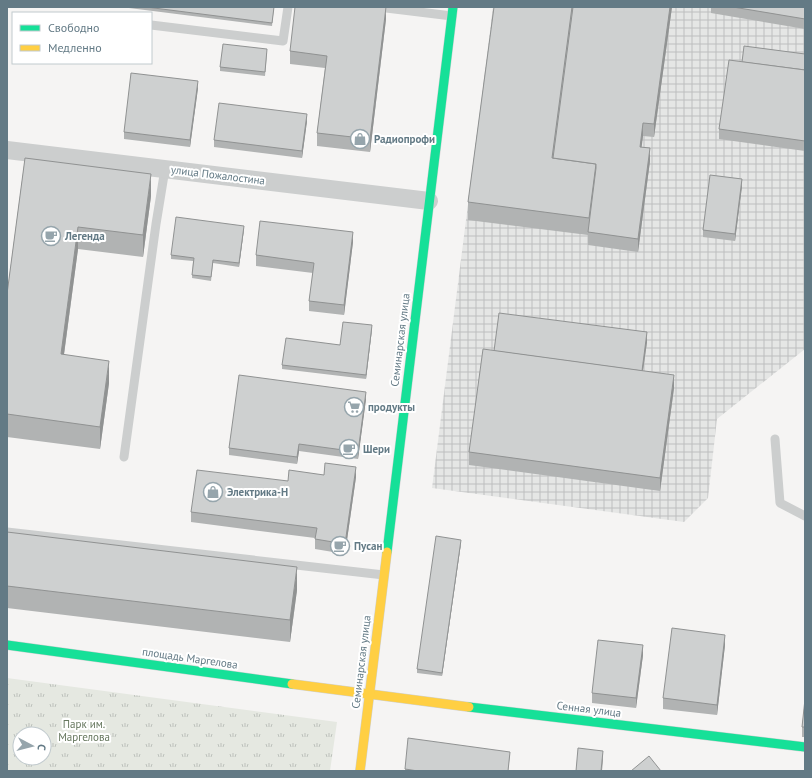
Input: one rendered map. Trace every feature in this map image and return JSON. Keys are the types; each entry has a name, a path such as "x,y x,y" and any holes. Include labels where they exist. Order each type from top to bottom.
{"street":[{"name":"Семинарская улица","path":"360,771 453,12"},
{"name":"улица Пожалостина","path":"7,150 429,201"},
{"name":"площадь Маргелова","path":"7,645 370,695"},
{"name":"Сенная улица","path":"370,695 805,747"}],"lane":[{"path":"152,25 283,41 288,7"},
{"path":"378,7 453,12"},
{"path":"124,457 165,168"},
{"path":"775,438 780,503 805,516"},
{"path":"7,532 384,575"}],"shaded area":[{"path":"493,7 805,7 805,349 717,419 708,498 684,522 432,488"}],"green space":[{"name":"Парк им. Маргелова","path":"7,678 337,722 330,771 7,771"}],"building":[{"path":"146,7 274,7 272,23"},
{"path":"295,7 386,7 370,139 317,133 327,56 290,51"},
{"path":"494,7 572,7 552,158 596,164 589,218 468,202"},
{"path":"573,7 670,7 654,124 643,123 640,147 650,148 638,239 588,232 596,164 553,158"},
{"path":"733,7 805,7 805,19"},
{"path":"223,44 267,49 265,72 220,67"},
{"path":"744,46 805,54 805,70 742,62"},
{"path":"729,60 805,70 805,141 719,129"},
{"path":"131,73 198,81 190,140 124,132"},
{"path":"219,103 307,114 302,151 214,140"},
{"path":"25,158 151,174 143,235 78,227 61,354 109,361 100,427 7,414 7,294"},
{"path":"710,175 742,179 735,234 703,230"},
{"path":"176,217 244,226 239,263 213,260 211,277 192,275 194,258 171,255"},
{"path":"260,221 353,232 344,305 309,301 314,263 256,255"},
{"path":"499,313 647,332 642,371 494,351"},
{"path":"343,322 372,325 366,375 282,365 286,338 340,345"},
{"path":"483,349 674,375 660,478 469,452"},
{"path":"239,375 366,392 358,452 299,444 297,457 229,448"},
{"path":"325,463 356,467 345,544 315,539 317,528 191,512 197,470 288,481 289,470 324,475"},
{"path":"7,532 297,567 290,620 7,586"},
{"path":"436,536 461,540 442,673 417,669"},
{"path":"672,628 725,635 717,705 663,698"},
{"path":"598,640 643,645 636,698 592,693"},
{"path":"805,699 805,727 802,727"},
{"path":"408,738 510,752 508,771 418,771 405,769"},
{"path":"578,748 603,751 601,771 576,771"},
{"path":"649,756 661,771 631,771"}],"traffic: fast":[{"path":"387,552 453,7"},
{"path":"7,645 292,684"},
{"path":"469,707 805,747"}],"traffic: slow":[{"path":"360,771 387,552"},
{"path":"292,684 469,707"}],"place":[{"name":"Радиопрофи","path":"360,139"},
{"name":"Легенда","path":"51,236"},
{"name":"продукты","path":"354,407"},
{"name":"Шери","path":"349,449"},
{"name":"Электрика-Н","path":"213,492"},
{"name":"Пусан","path":"340,546"}]}
